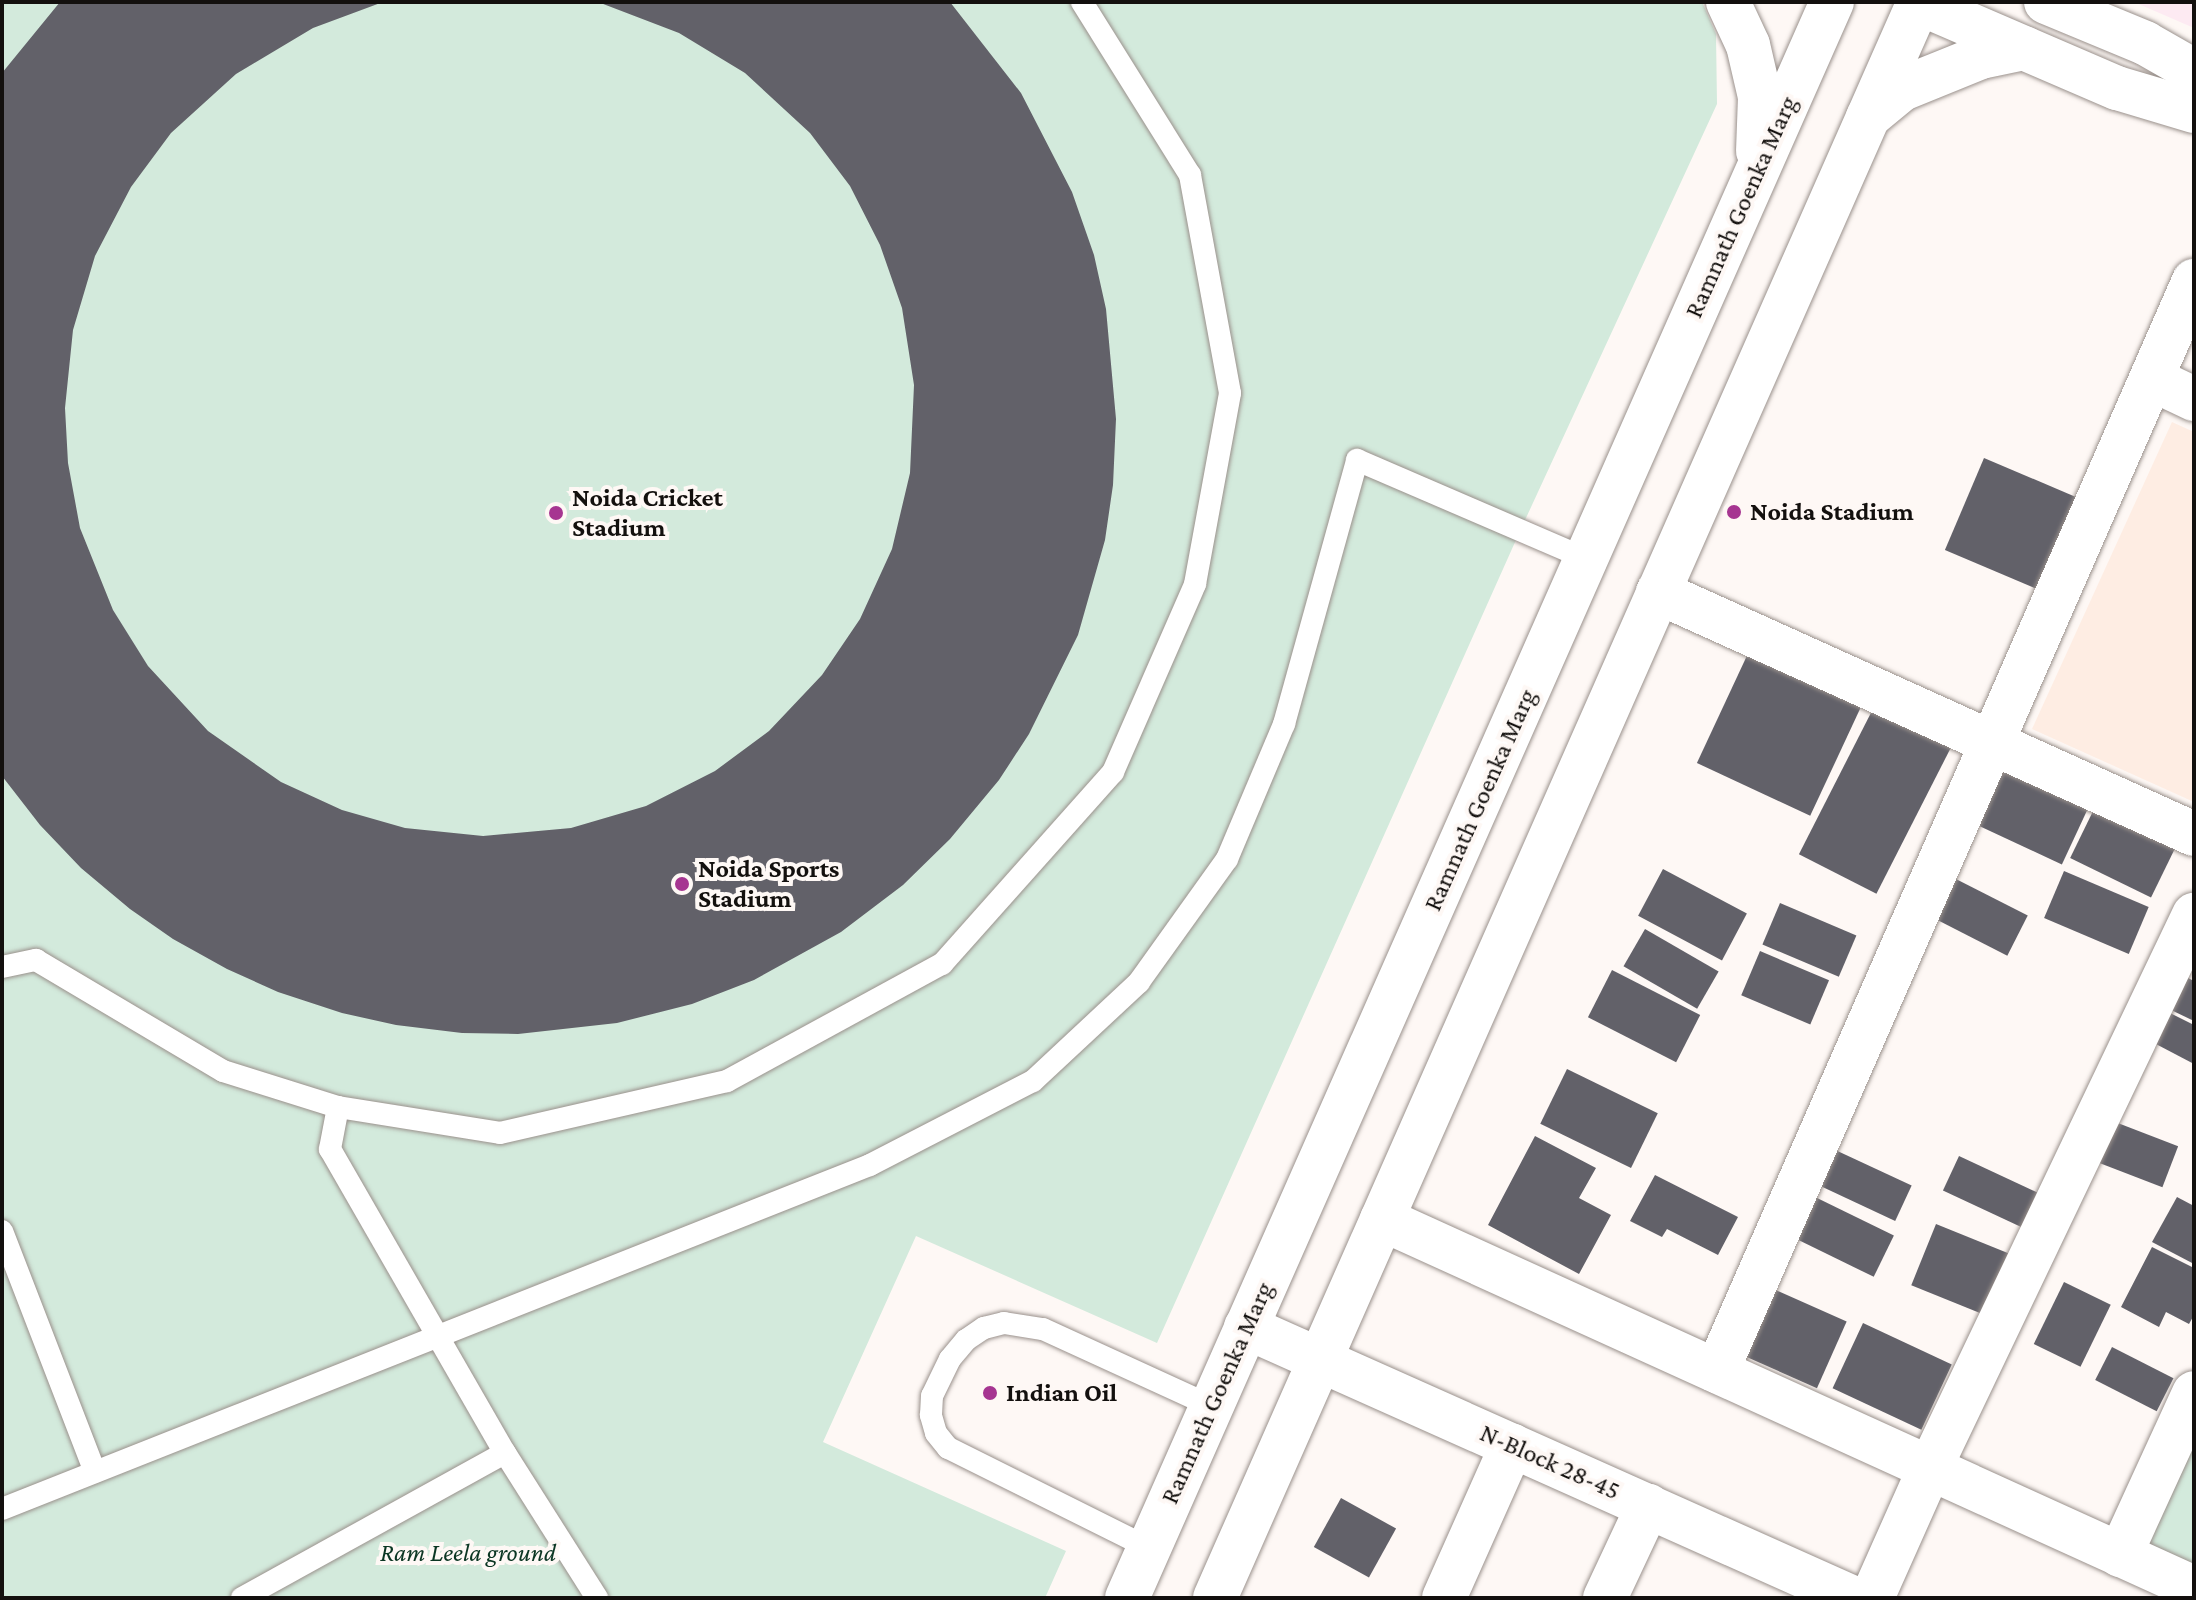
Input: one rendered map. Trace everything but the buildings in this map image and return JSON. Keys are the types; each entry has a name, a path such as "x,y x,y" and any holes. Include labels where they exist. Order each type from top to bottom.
{"street":[{"path":"1728,2 1748,45 1760,97 1757,169"},
{"name":"Ramnath Goenka Marg","path":"1127,1598 1832,2"},
{"path":"1215,1598 1918,2 2117,88 2194,111"},
{"path":"2068,7 2145,43 2194,71"},
{"path":"1868,117 1902,89 1981,57 2024,48"},
{"path":"1717,1371 2194,281"},
{"path":"2152,379 2194,399"},
{"path":"1658,592 2194,834"},
{"path":"1872,1598 1930,1468 2194,915"},
{"path":"1382,1219 2194,1588"},
{"name":"N-Block 28-45","path":"1246,1327 1853,1598"},
{"path":"2120,1555 2194,1393"},
{"path":"1444,1598 1512,1445"},
{"path":"1605,1598 1648,1506"}],"lane":[{"path":"2,967 36,960 223,1071 338,1107 500,1133 727,1081 942,964 1113,772 1195,584 1230,393 1190,175 1082,2"},
{"path":"2,1509 870,1165 1033,1081 1139,982 1227,859 1284,724 1357,460 1587,559"},
{"path":"338,1107 330,1149 505,1453 597,1598"},
{"path":"2,1231 95,1472"},
{"path":"1149,1548 948,1448 933,1424 932,1396 950,1359 966,1340 984,1328 1004,1323 1043,1329 1211,1406"},
{"path":"242,1598 505,1453"}],"shaded area":[{"path":"2134,2 2194,2 2194,28"},
{"path":"2172,422 2194,432 2194,802 2032,729"}],"green space":[{"name":"Noida Sports Stadium","path":"2,2 1702,2 1716,34 1717,104 1520,531 1157,1343 916,1236 823,1442 1066,1551 1045,1598 2,1598"},
{"path":"2194,1445 2194,1565 2149,1545"}],"place":[{"name":"Noida Stadium","path":"1734,512"},
{"name":"Noida Cricket Stadium","path":"556,513"},
{"name":"Noida Sports Stadium","path":"682,884"},
{"name":"Indian Oil","path":"990,1393"}],"park label":[{"name":"Ram Leela ground","path":"468,1553"}]}
